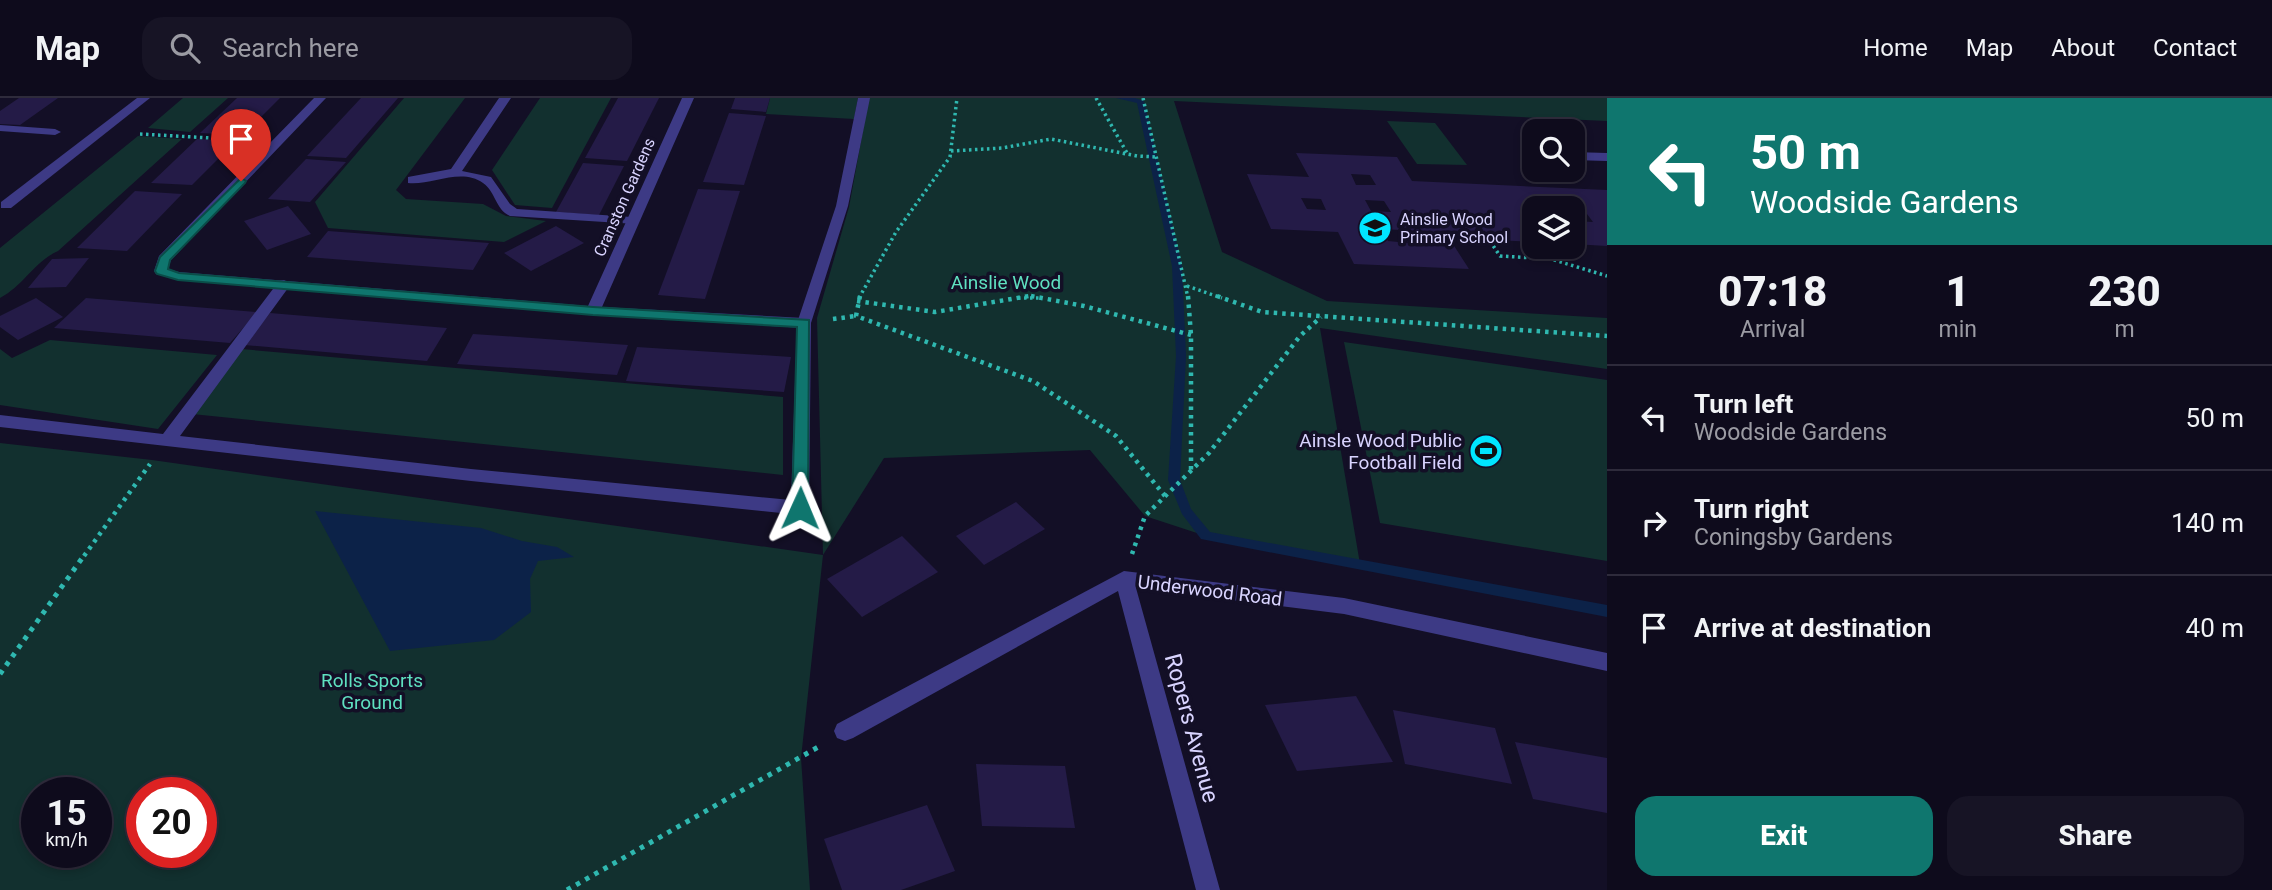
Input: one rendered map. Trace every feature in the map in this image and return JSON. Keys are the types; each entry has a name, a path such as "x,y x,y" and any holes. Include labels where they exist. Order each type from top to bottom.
{"street":[{"path":"6,205 144,98"},
{"path":"320,98 164,259 162,271 178,276 593,311 804,323"},
{"path":"455,172 505,98"},
{"name":"Cranston Gardens","path":"593,311 688,98"},
{"path":"0,421 800,508 804,323 842,206 864,98"},
{"path":"0,128 55,132"},
{"path":"1585,156 1607,157"},
{"path":"412,180 455,172 482,176 491,182 504,208 515,214 631,221"},
{"path":"167,441 284,284"},
{"name":"Underwood Road","path":"845,731 1124,579 1344,606 1607,662"},
{"name":"Ropers Avenue","path":"1124,579 1208,890"}],"path":[{"path":"957,98 950,157 896,232 857,300 856,316 1033,381 1116,436 1165,496"},
{"path":"1096,98 1128,154"},
{"path":"1143,98 1186,286 1191,335 1191,470"},
{"path":"99,133 278,142"},
{"path":"951,151 1002,148 1051,139 1157,157"},
{"path":"1490,241 1500,256 1552,259 1607,276"},
{"path":"1186,286 1262,312 1607,336"},
{"path":"857,300 935,312 1030,296 1084,306 1191,335"},
{"path":"1124,579 1145,516 1209,453 1300,335 1321,317"},
{"path":"0,674 147,467"},
{"path":"567,890 801,758"}],"green space":[{"path":"183,98 228,98 190,132 148,128"},
{"path":"404,98 465,98 396,190 406,199 483,204 506,216 546,221 504,242 328,228 315,202"},
{"path":"540,98 611,98 552,208 515,205 492,170"},
{"path":"770,98 858,98 854,119 766,114"},
{"name":"Ainslie Wood","path":"869,98 1607,98 1607,121 1174,101 1222,252 1327,301 1607,318 1607,369 1320,328 1360,564 1206,536 1145,516 1090,450 884,458 823,555 817,318 849,207"},
{"path":"1387,121 1435,123 1467,165 1417,164"},
{"path":"138,136 182,139 58,251 42,261 0,298 0,248"},
{"path":"50,340 217,355 158,429 0,405 0,349 12,358"},
{"name":"Ainsle Wood Public Football Field","path":"1344,342 1607,380 1607,561 1380,523"},
{"path":"241,349 783,397 783,475 192,414"},
{"name":"Rolls Sports Ground","path":"0,443 152,460 823,555 801,758 810,890 0,890"}],"water":[{"path":"315,511 481,528 522,541 557,547 574,557 538,561 530,579 531,612 494,640 390,651"}],"building":[{"path":"19,98 58,98 20,125 0,124 0,111"},
{"path":"237,98 280,98 243,135 200,133"},
{"path":"361,98 398,98 346,158 307,156"},
{"path":"618,98 659,98 627,161 585,158"},
{"path":"735,98 770,98 766,112 731,109"},
{"path":"729,113 766,116 744,185 703,182"},
{"path":"197,139 236,141 192,185 151,183"},
{"name":"Ainslie Wood Primary School","path":"1296,153 1397,157 1412,181 1607,190 1607,246 1585,245 1585,222 1593,222 1585,211 1585,196 1522,196 1522,241 1449,238 1469,269 1354,264 1338,232 1271,229 1247,174 1309,177","holes":["1351,174 1370,175 1376,185 1356,185","1301,198 1321,199 1326,210 1307,209","1365,200 1384,201 1391,212 1371,211","1381,229 1401,230 1408,243 1388,241"]},
{"path":"306,159 346,162 310,202 268,199"},
{"path":"583,163 624,166 599,215 556,212"},
{"path":"698,189 740,191 705,299 658,295"},
{"path":"135,191 182,194 127,251 77,248"},
{"path":"288,206 311,234 267,250 244,221"},
{"path":"556,226 584,243 531,271 504,253"},
{"path":"328,231 489,243 473,270 307,257"},
{"path":"89,258 66,287 28,288 52,259"},
{"path":"36,298 63,317 18,340 0,327 0,316"},
{"path":"86,298 257,312 230,343 54,328"},
{"path":"270,313 447,328 427,361 244,345"},
{"path":"473,334 628,345 617,375 457,364"},
{"path":"637,347 791,357 784,392 626,381"},
{"path":"1016,502 1045,529 984,565 956,536"},
{"path":"902,536 938,572 862,617 827,579"},
{"path":"1356,696 1393,762 1297,771 1265,705"},
{"path":"1393,710 1495,728 1512,784 1405,764"},
{"path":"1515,742 1607,758 1607,813 1533,799"},
{"path":"976,764 1065,766 1075,828 982,826"},
{"path":"927,805 955,871 901,890 842,890 824,839"}],"waterway":[{"path":"1120,98 1140,101 1177,266 1181,356 1174,480 1186,511 1206,536 1607,611"}],"place":[{"name":"Ainslie Wood Primary School","path":"1375,228"},
{"name":"Ainsle Wood Public Football Field","path":"1486,451"}],"route":[{"path":"241,181 164,259 162,271 178,276 593,311 804,323 800,508"}]}
